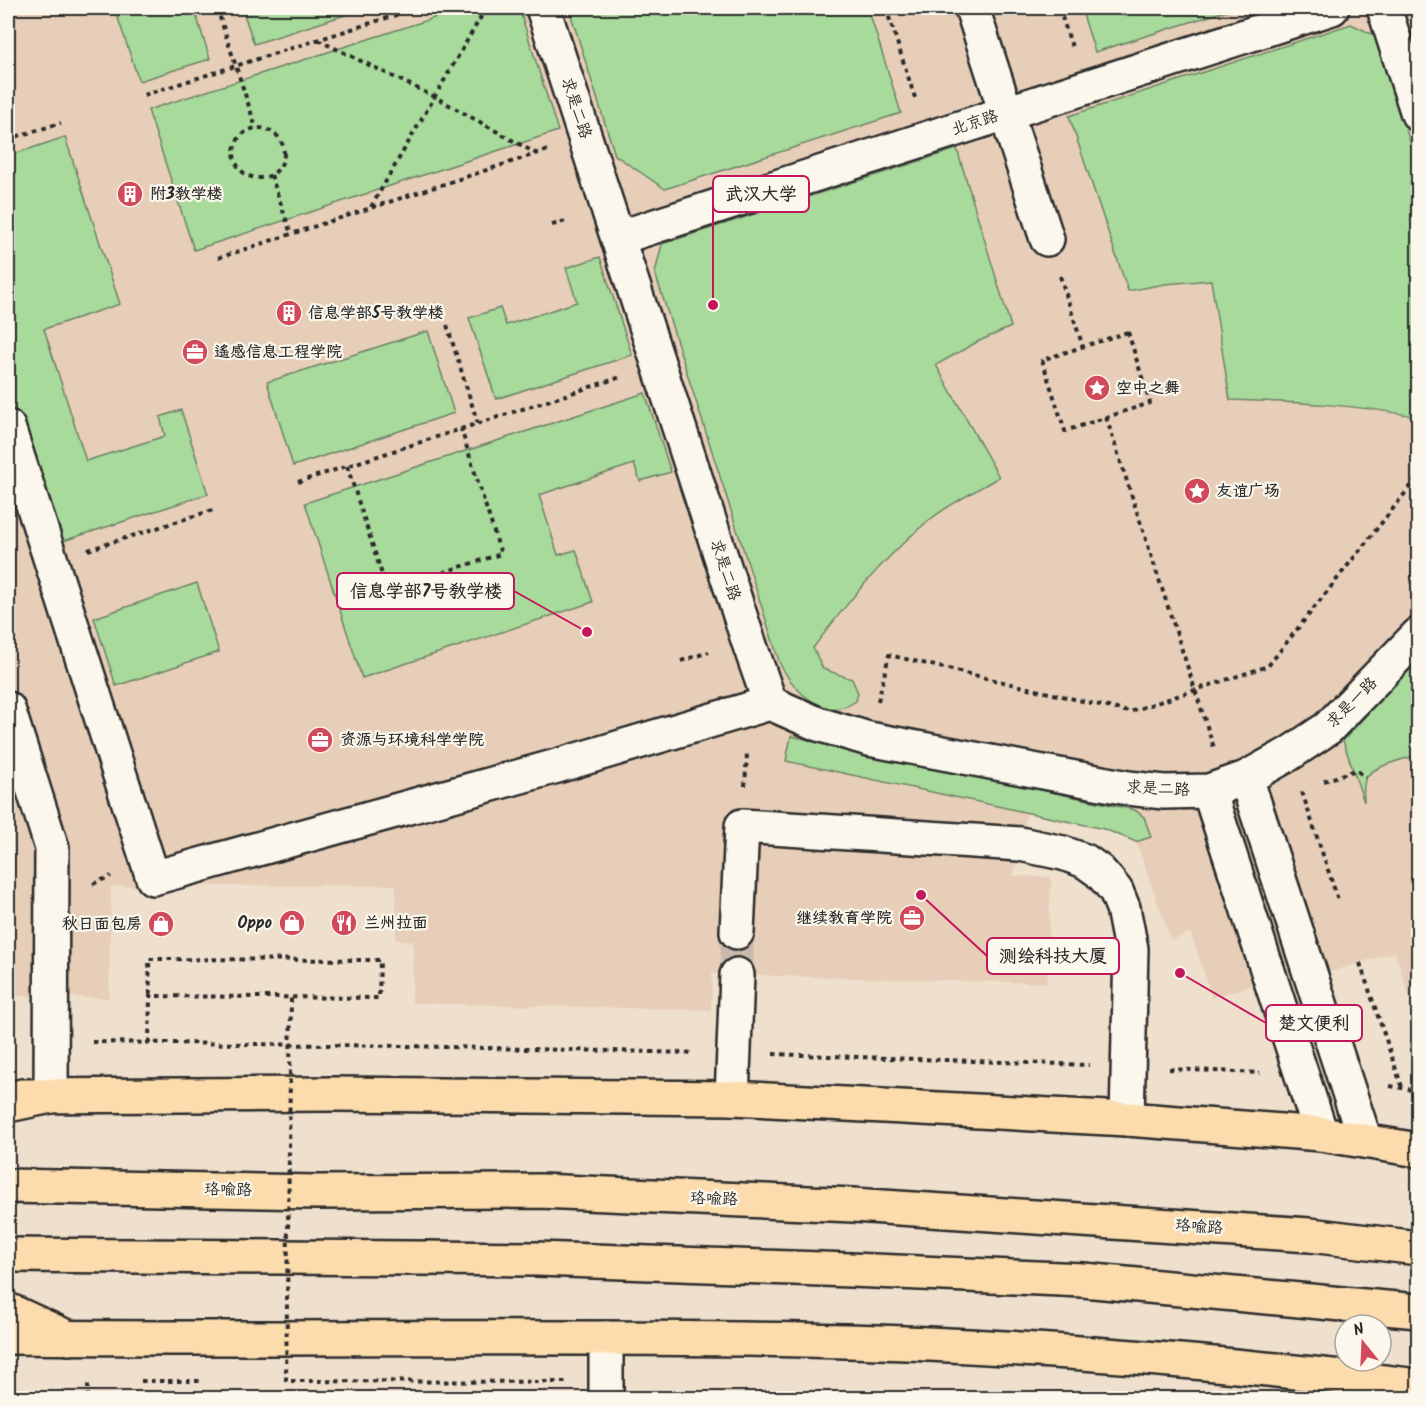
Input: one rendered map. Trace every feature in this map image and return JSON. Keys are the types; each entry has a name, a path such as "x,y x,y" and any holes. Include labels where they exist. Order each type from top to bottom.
{"main road":[{"path":"8,1096 381,1094 732,1098 1127,1119 1322,1134 1419,1150"},
{"path":"8,1106 51,1096"},
{"name":"珞喻路","path":"8,1186 317,1192 540,1191 830,1204 1310,1234 1419,1248"},
{"path":"8,1254 537,1259 862,1271 1083,1281 1419,1311"},
{"path":"8,1310 69,1338"},
{"path":"8,1337 805,1340 1005,1348 1189,1362 1416,1390"}],"street":[{"name":"求是二路","path":"543,8 770,703 818,724 869,739 1128,788 1164,792 1227,785"},
{"path":"972,8 1047,239"},
{"name":"北京路","path":"618,238 1332,8"},
{"path":"1384,8 1411,65 1419,114"},
{"path":"8,427 153,878 557,766 770,703"},
{"name":"求是一路","path":"1227,785 1290,754 1328,728 1419,635"},
{"path":"8,709 52,848 51,1096"},
{"path":"1227,785 1322,1134"},
{"path":"1227,785 1365,1141"},
{"path":"737,932 742,826 1020,844 1063,852 1085,861 1099,871 1116,891 1129,934 1131,949 1127,1119"},
{"path":"732,1098 736,975"},
{"path":"606,1338 606,1390"}],"path":[{"path":"217,8 256,128"},
{"path":"144,95 418,8"},
{"path":"371,208 486,8"},
{"path":"886,8 928,138"},
{"path":"317,40 435,97 537,154"},
{"path":"8,140 61,123"},
{"path":"256,128 269,129 280,138 284,152 281,165 271,175 261,178 249,176 240,170 234,159 235,145 243,133 256,128"},
{"path":"218,258 585,138"},
{"path":"271,175 291,234"},
{"path":"1047,239 1083,347"},
{"path":"447,325 478,424"},
{"path":"1128,332 1150,403 1106,417 1065,431 1042,360 1128,332"},
{"path":"298,482 659,365"},
{"path":"1106,417 1227,785"},
{"path":"347,466 387,590 501,554 461,429"},
{"path":"869,739 889,655 1129,712 1268,666 1419,477"},
{"path":"51,562 213,510"},
{"path":"1290,754 1338,900"},
{"path":"1323,781 1356,770 1366,777"},
{"path":"149,1043 149,959 380,960 379,998 150,996"},
{"path":"1360,963 1402,1088"},
{"path":"286,1381 291,998"},
{"path":"88,1380 88,1398"},
{"path":"154,1381 209,1381"},
{"path":"275,1381 474,1382 606,1390"}],"shaded area":[{"path":"8,8 1418,8 1418,1024 1395,952 1333,971 1326,970 1321,963 1212,998 1191,933 1171,940 1136,842 1104,829 1027,811 1013,876 1051,877 1047,983 712,974 711,1010 412,1003 413,941 396,940 396,885 111,886 109,998 8,996"}],"green space":[{"path":"194,8 210,59 139,81 115,9"},
{"path":"242,8 367,8 254,44"},
{"path":"465,8 519,8 558,131 194,250 148,110"},
{"path":"572,8 868,8 901,113 665,189 615,155 570,12"},
{"path":"1081,8 1235,8 1095,52"},
{"path":"1351,24 1376,36 1418,167 1418,417 1348,406 1230,400 1211,280 1165,284 1128,291 1069,116"},
{"path":"65,137 120,304 44,329 86,461 165,436 160,417 181,410 208,494 57,543 8,391 8,156"},
{"path":"957,149 1011,327 977,342 936,365 999,477 921,527 877,570 825,632 813,648 823,669 852,679 858,693 856,701 844,707 822,706 812,701 793,684 780,664 655,273 662,244"},
{"path":"600,257 632,355 496,399 469,318 500,308 506,325 577,302 566,268"},
{"path":"428,331 454,413 293,466 267,382"},
{"path":"645,393 671,472 640,481 634,464 539,495 558,555 576,550 593,602 362,678 305,503"},
{"path":"197,583 219,652 116,686 94,618"},
{"path":"1418,657 1418,755 1389,763 1369,774 1364,784 1364,802 1343,741"},
{"path":"791,736 1135,810 1144,817 1151,837 1136,842 1104,829 786,761"}],"tunnel":[{"path":"737,932 737,975"}],"place":[{"name":"附3教学楼","path":"130,194"},
{"name":"武汉大学","path":"713,305"},
{"name":"信息学部5号教学楼","path":"289,313"},
{"name":"遥感信息工程学院","path":"195,352"},
{"name":"空中之舞","path":"1097,388"},
{"name":"友谊广场","path":"1197,491"},
{"name":"信息学部7号教学楼","path":"587,632"},
{"name":"资源与环境科学学院","path":"320,740"},
{"name":"测绘科技大厦","path":"921,895"},
{"name":"继续教育学院","path":"912,918"},
{"name":"Oppo","path":"292,923"},
{"name":"兰州拉面","path":"344,923"},
{"name":"秋日面包房","path":"161,924"},
{"name":"楚文便利","path":"1180,973"}]}
